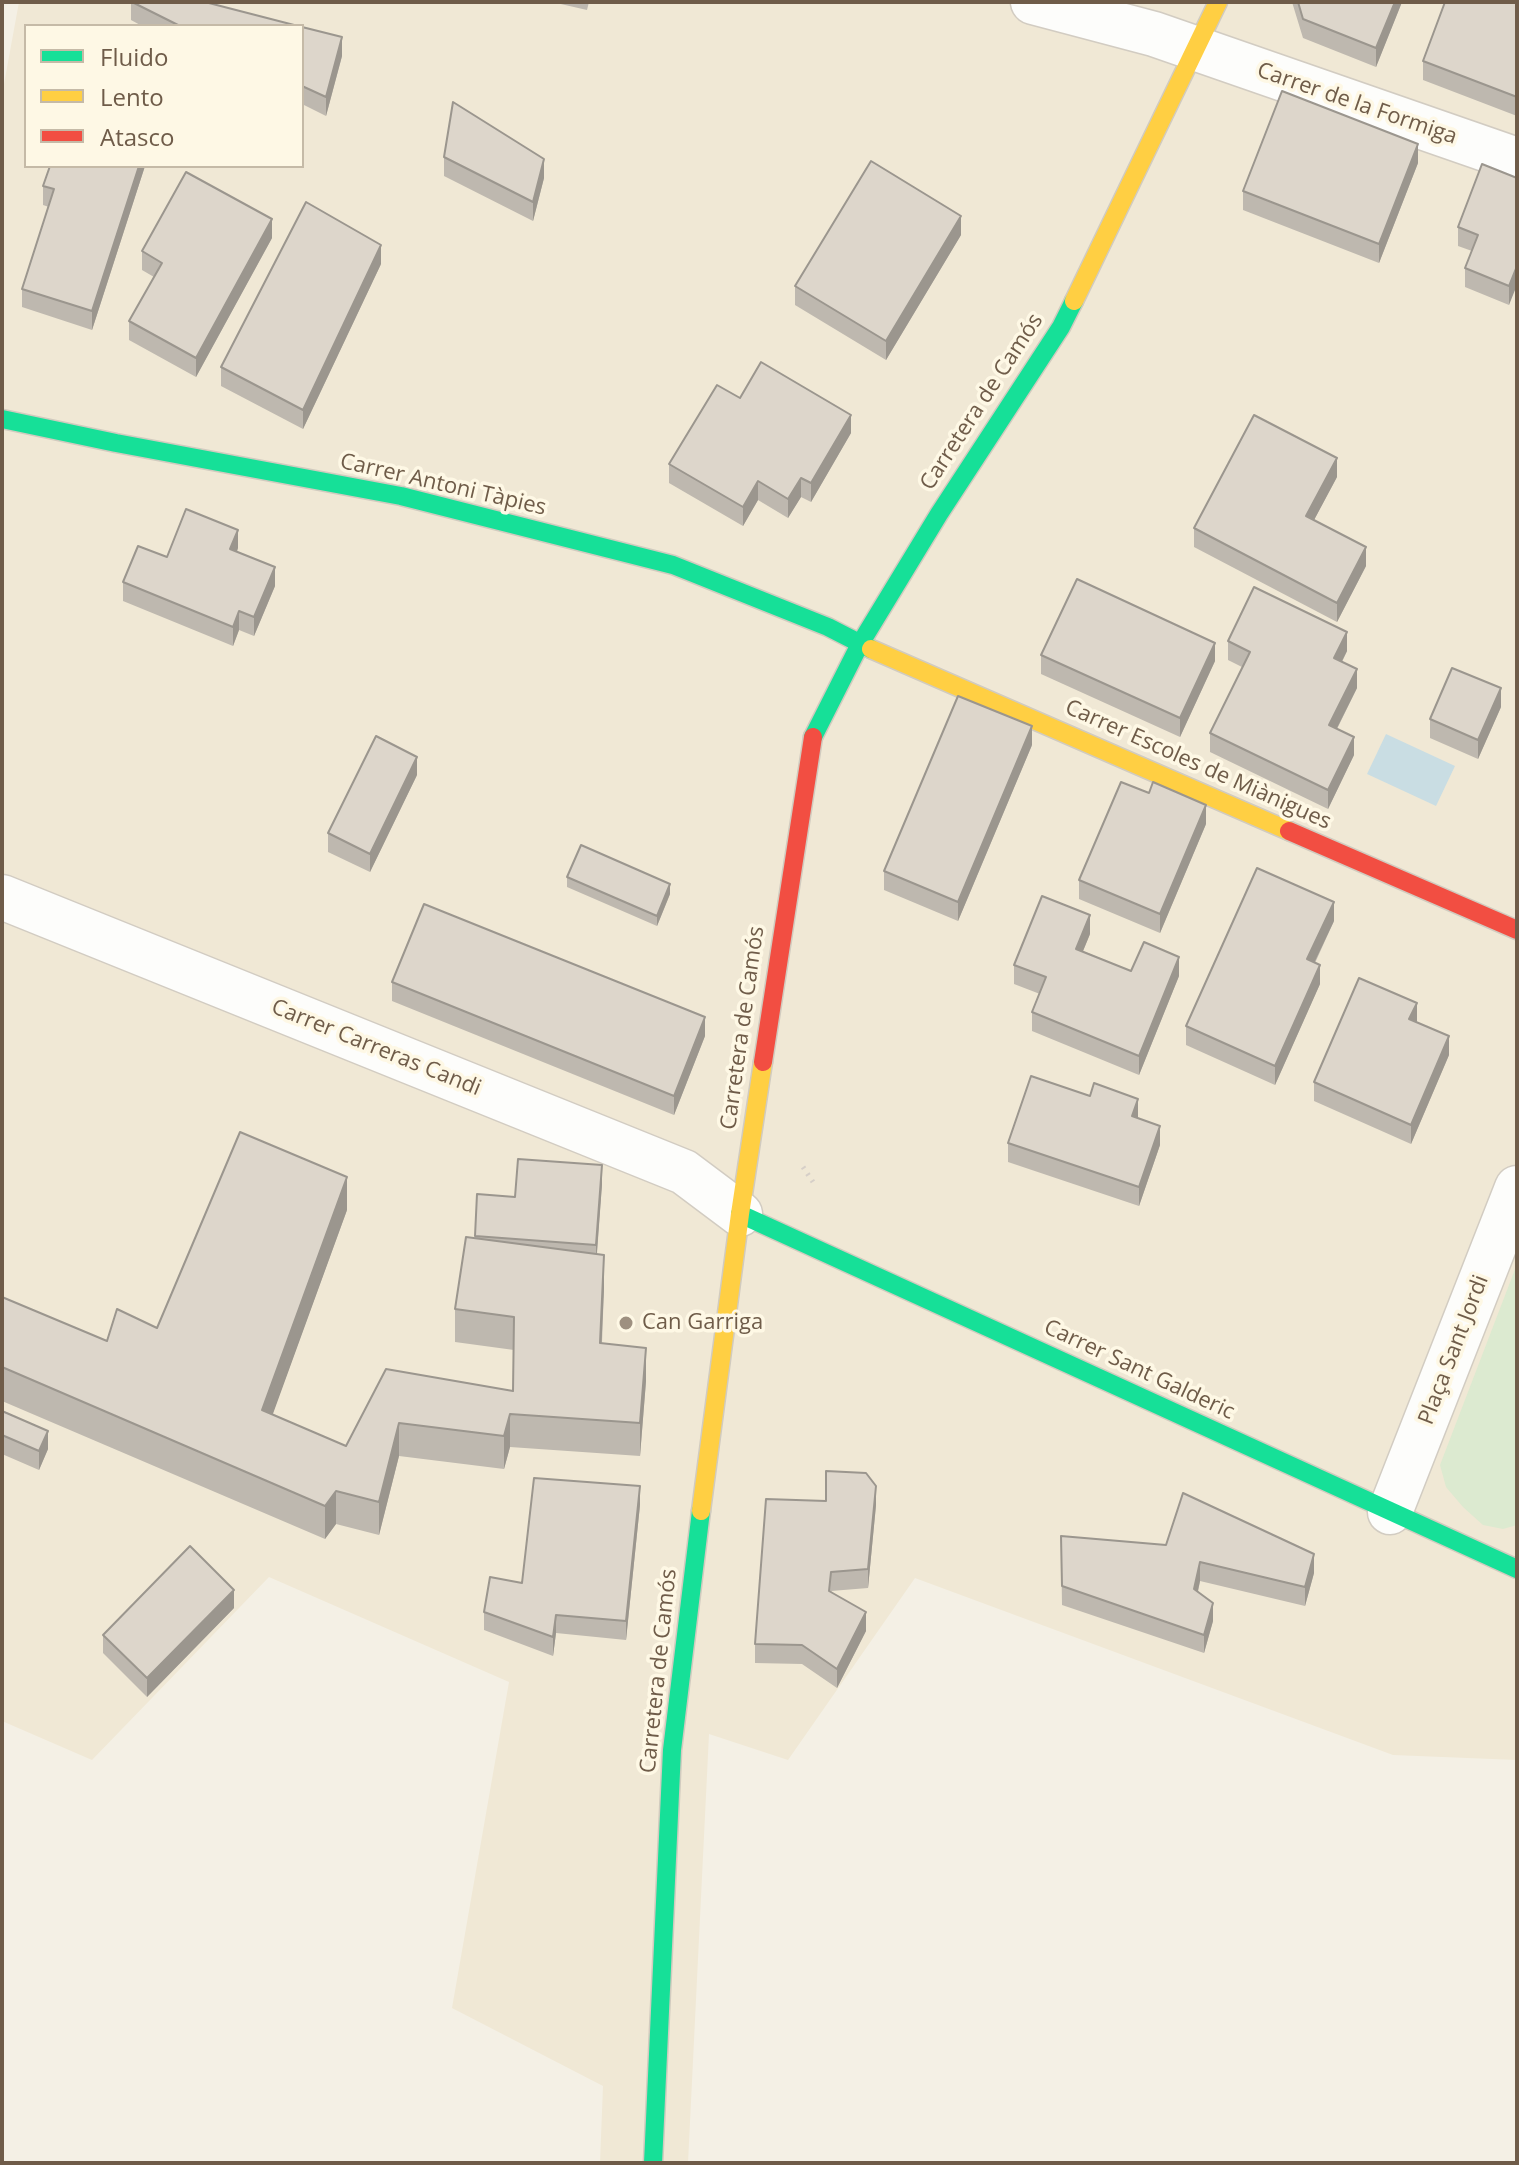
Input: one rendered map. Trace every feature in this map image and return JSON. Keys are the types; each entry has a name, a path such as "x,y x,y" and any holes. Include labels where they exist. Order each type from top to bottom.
{"street":[{"name":"Carrer de la Formiga","path":"1033,2 1154,34 1517,160"},
{"name":"Carretera de Camós","path":"653,2163 672,1750 740,1214 811,741 860,644 939,514 1061,327 1218,2"},
{"name":"Carrer Antoni Tàpies","path":"2,419 401,496 673,565 828,627 860,644"},
{"name":"Carrer Escoles de Miànigues","path":"860,644 1517,930"},
{"name":"Carrer Carreras Candi","path":"2,897 684,1172 740,1214"},
{"name":"Plaça Sant Jordi","path":"1390,1512 1517,1188"},
{"name":"Carrer Sant Galderic","path":"740,1214 1517,1569"}],"shaded area":[{"path":"19,2 1517,2 1517,1760 1393,1755 915,1578 788,1760 709,1734 688,2163 600,2163 603,2086 452,2008 509,1682 269,1577 92,1760 2,1721 2,95"},
{"path":"1386,734 1455,766 1436,806 1367,774"}],"green space":[{"path":"1517,1264 1517,1525 1503,1529 1483,1525 1463,1507 1446,1487 1440,1465"}],"building":[{"path":"132,2 205,2 290,24 176,24"},
{"path":"1298,2 1395,2 1376,48 1303,19"},
{"path":"1445,2 1517,2 1517,97 1423,61"},
{"path":"304,28 342,37 326,97 304,87"},
{"path":"1282,91 1418,144 1379,244 1243,191"},
{"path":"453,102 544,159 533,202 444,157"},
{"path":"871,161 961,216 886,341 795,286"},
{"path":"1482,164 1517,178 1517,266 1509,286 1465,268 1478,235 1458,227"},
{"path":"49,168 138,168 92,311 22,289 54,189 43,186"},
{"path":"186,172 272,219 196,358 129,321 162,263 142,251"},
{"path":"306,202 381,245 303,410 221,367"},
{"path":"761,362 851,415 811,483 801,478 788,499 758,481 743,507 669,464 717,385 740,398"},
{"path":"1254,415 1337,458 1306,516 1366,547 1337,603 1194,528"},
{"path":"186,509 238,530 230,549 275,567 254,617 239,611 233,627 123,582 138,546 167,557"},
{"path":"1077,579 1215,643 1180,718 1041,655"},
{"path":"1254,587 1347,632 1334,658 1357,669 1329,725 1354,737 1328,790 1210,733 1250,652 1228,641"},
{"path":"1452,668 1501,688 1478,740 1430,719"},
{"path":"958,696 1032,726 958,902 884,871"},
{"path":"376,736 417,757 370,854 328,833"},
{"path":"1121,782 1149,793 1153,782 1206,805 1160,914 1079,880"},
{"path":"581,845 670,884 657,916 567,877"},
{"path":"1257,868 1334,902 1307,959 1320,965 1275,1066 1186,1026"},
{"path":"1042,896 1090,915 1076,949 1131,971 1144,942 1179,957 1139,1056 1032,1012 1046,977 1014,965"},
{"path":"424,904 705,1017 674,1096 392,982"},
{"path":"1359,978 1417,1003 1409,1019 1449,1036 1411,1125 1314,1082"},
{"path":"1031,1076 1090,1096 1094,1083 1138,1099 1132,1116 1160,1126 1139,1187 1008,1143"},
{"path":"240,1132 347,1177 262,1410 346,1446 386,1369 513,1391 514,1317 455,1309 466,1237 604,1255 600,1343 646,1348 640,1423 510,1414 504,1436 399,1423 379,1502 336,1491 325,1506 2,1367 2,1297 107,1341 117,1309 157,1328"},
{"path":"518,1159 602,1165 596,1245 475,1236 477,1194 515,1197"},
{"path":"2,1411 48,1431 39,1451 2,1435"},
{"path":"826,1471 866,1473 876,1486 868,1569 831,1572 829,1591 866,1612 837,1669 802,1645 755,1644 766,1499 826,1501"},
{"path":"534,1478 640,1486 626,1621 556,1615 553,1637 484,1612 490,1577 522,1583"},
{"path":"1183,1493 1314,1554 1305,1587 1200,1562 1194,1589 1213,1603 1204,1635 1062,1586 1061,1536 1166,1545"},
{"path":"190,1546 234,1590 147,1678 103,1635"}],"traffic: fast":[{"path":"813,737 860,644 939,514 1061,327 1074,301"},
{"path":"2,419 401,496 673,565 828,627 871,649"},
{"path":"740,1214 1517,1569"},
{"path":"653,2163 672,1750 701,1511"}],"traffic: slow":[{"path":"1074,301 1218,2"},
{"path":"871,649 1289,831"},
{"path":"701,1511 763,1062"}],"traffic: jam":[{"path":"763,1062 813,737"},
{"path":"1289,831 1517,930"}],"place":[{"name":"Can Garriga","path":"626,1323"}]}
